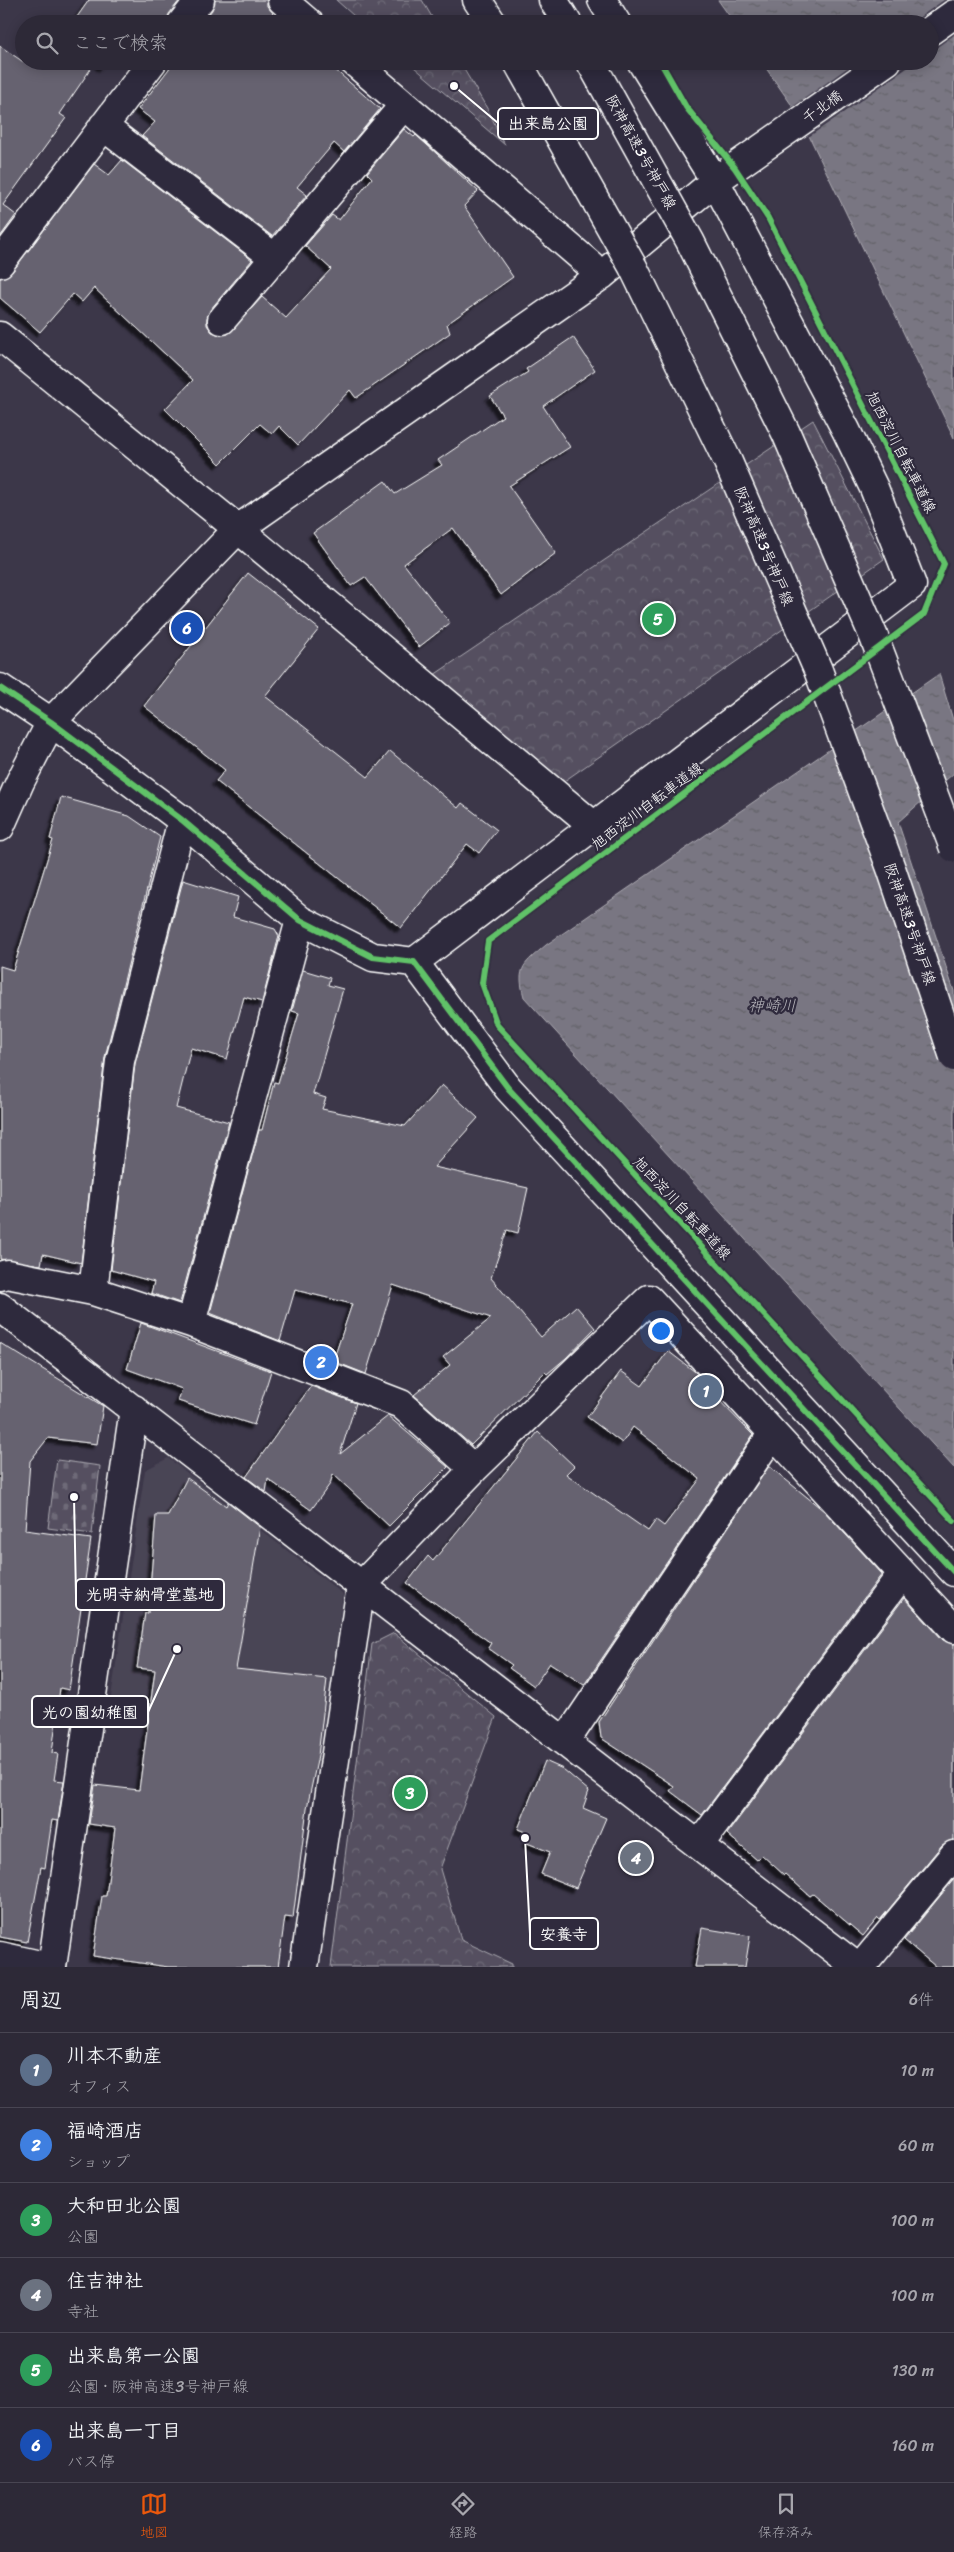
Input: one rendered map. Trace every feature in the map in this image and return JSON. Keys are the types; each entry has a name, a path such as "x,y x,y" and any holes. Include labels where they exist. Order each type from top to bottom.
{"main road":[{"path":"189,15 200,0"},
{"path":"282,0 300,15"},
{"path":"478,0 487,15"},
{"path":"553,0 562,15"},
{"path":"602,0 611,15"},
{"path":"939,25 954,14"},
{"path":"0,263 146,70"},
{"path":"364,70 602,275"},
{"name":"阪神高速3号神戸線","path":"522,70 633,267 728,462 818,670 892,870 954,1057"},
{"name":"阪神高速3号神戸線","path":"595,70 690,241 786,433 874,637 954,848"},
{"path":"0,688 51,722 182,820 300,920 373,957 414,962 912,585 874,488 846,430 716,181 646,70"},
{"name":"千北橋","path":"0,827 20,782 51,722 238,529 602,275 716,181 874,70"},
{"path":"222,320 404,105"},
{"path":"104,126 275,258"},
{"path":"0,336 238,529 594,826"},
{"path":"93,1291 120,1061 182,820"},
{"path":"191,1323 300,920"},
{"path":"414,962 508,1088 954,1572"},
{"path":"0,1276 7,1274 93,1291 191,1323 401,1404 474,1469"},
{"path":"304,1967 362,1586 474,1469 649,1299 954,1629"},
{"path":"0,1307 857,1967"},
{"path":"0,1956 50,1967 134,1409"},
{"path":"565,1742 773,1433"},
{"path":"699,1845 902,1574"},
{"path":"862,1967 954,1854"}],"shaded area":[{"path":"168,1458 343,1594 321,1764 211,1745 214,1722 110,1704 145,1470"}],"green space":[{"path":"336,0 422,0 431,15 353,15"},
{"path":"418,70 464,70 488,110 505,145"},
{"path":"813,420 884,559 557,786 428,679"},
{"path":"57,1460 100,1466 92,1534 48,1528"},
{"path":"394,1633 496,1717 440,1869 461,1940 512,1964 512,1967 331,1967 372,1644"}],"water":[{"path":"718,0 954,0 954,438 800,117 767,70 939,70 939,15 729,15"},
{"name":"神崎川","path":"939,674 954,723 954,773 898,822 954,991 954,1468 524,997 521,979 527,962 546,945"}],"pier":[{"path":"944,0 954,0 954,35 939,46 939,15 923,15"},
{"path":"844,70 904,70 807,138 791,108"}],"building":[{"path":"89,0 180,0 169,15 78,15"},
{"path":"215,0 267,0 267,6 273,13 271,15 208,15"},
{"path":"0,46 15,56 15,70 90,70 60,114 66,118 3,205 16,215 0,237"},
{"path":"168,70 335,70 380,109 344,152 334,143 297,187 307,195 272,236 142,136 155,122 138,109"},
{"path":"404,129 414,137 416,135 478,191 464,206 513,277 447,324 450,333 356,398 350,390 298,445 279,426 272,434 260,424 220,464 165,409 193,380 94,288 82,302 73,294 40,332 0,298 0,278 12,272 94,164 109,175 122,160 252,260 210,310 207,325 212,332 220,335 228,334 262,297 286,318 331,269 305,246 332,215 339,220 372,178 367,173"},
{"path":"573,337 595,370 543,406 570,447 509,486 556,553 501,595 453,528 404,564 450,623 419,647 365,577 351,586 313,533 385,481 395,494 442,465 438,460 503,416 490,396 528,372 526,369"},
{"path":"248,573 319,629 265,696 368,777 390,751 458,808 462,803 497,830 479,853 467,844 401,928 216,781 225,770 144,706"},
{"path":"61,797 129,816 160,837 105,1057 81,1263 43,1254 41,1265 0,1259 0,966 13,970 53,840 50,839"},
{"path":"183,880 238,897 233,917 275,929 279,936 262,1002 244,997 227,1059 191,1048 176,1108 229,1122 180,1303 151,1293 154,1282 111,1270 135,1064"},
{"path":"303,970 330,978 328,985 343,989 313,1094 326,1098 322,1109 405,1126 442,1085 478,1118 434,1167 528,1188 518,1233 507,1230 491,1278 541,1337 576,1306 595,1328 566,1358 547,1374 545,1372 471,1445 414,1395 450,1365 443,1357 491,1318 393,1285 366,1374 333,1361 352,1304 295,1290 280,1341 210,1313 259,1130 262,1130 274,1082 278,1083 299,1013 292,1011"},
{"path":"141,1323 271,1371 254,1425 178,1401 182,1389 127,1369"},
{"path":"0,1343 103,1406 97,1444 48,1438 30,1461 25,1530 91,1539 69,1690 60,1688 52,1753 58,1754 54,1780 64,1781 58,1821 52,1820 45,1868 41,1867 27,1942 0,1937"},
{"path":"668,1351 694,1371 707,1384 705,1386 753,1435 584,1685 550,1663 534,1686 509,1668 512,1665 488,1648 491,1643 407,1583 428,1556 433,1561 538,1432 574,1466 566,1474 648,1531 656,1520 664,1526 700,1479 633,1427 622,1443 587,1417 621,1371 642,1386"},
{"path":"311,1386 356,1403 340,1454 388,1416 448,1467 389,1526 333,1474 330,1484 311,1510 268,1479 266,1492 246,1477"},
{"path":"769,1466 824,1511 882,1574 702,1815 670,1791 674,1786 601,1738 599,1722"},
{"path":"187,1478 226,1506 228,1502 260,1527 236,1669 327,1679 318,1756 307,1808 293,1918 285,1917 278,1967 168,1967 93,1956 102,1896 106,1896 115,1828 89,1824 95,1785 139,1790 155,1670 137,1668 145,1613 148,1613 156,1515 168,1515"},
{"path":"904,1598 943,1640 954,1644 954,1840 942,1845 880,1920 878,1918 863,1936 813,1894 810,1896 762,1855 757,1860 727,1834"},
{"path":"545,1761 563,1769 589,1791 583,1808 606,1818 576,1888 541,1874 550,1852 527,1843 530,1834 518,1829"},
{"path":"954,1879 954,1967 936,1967 904,1940"},
{"path":"702,1928 750,1936 745,1967 695,1967"}],"cycle path":[{"name":"旭西淀川自転車道線","path":"665,70 686,107 735,168 768,218 944,564 924,614 488,941 482,983 497,1025 954,1521"},
{"path":"0,688 51,722 182,820 300,920 373,957 414,962 508,1088 954,1572"}],"place":[{"name":"出来島公園","path":"454,86"},
{"name":"出来島第一公園","path":"658,619"},
{"name":"出来島一丁目","path":"187,628"},
{"name":"福崎酒店","path":"321,1362"},
{"name":"川本不動産","path":"706,1391"},
{"name":"光明寺納骨堂墓地","path":"74,1497"},
{"name":"光の園幼稚園","path":"177,1649"},
{"name":"大和田北公園","path":"410,1793"},
{"name":"安養寺","path":"525,1838"},
{"name":"住吉神社","path":"636,1858"}]}
